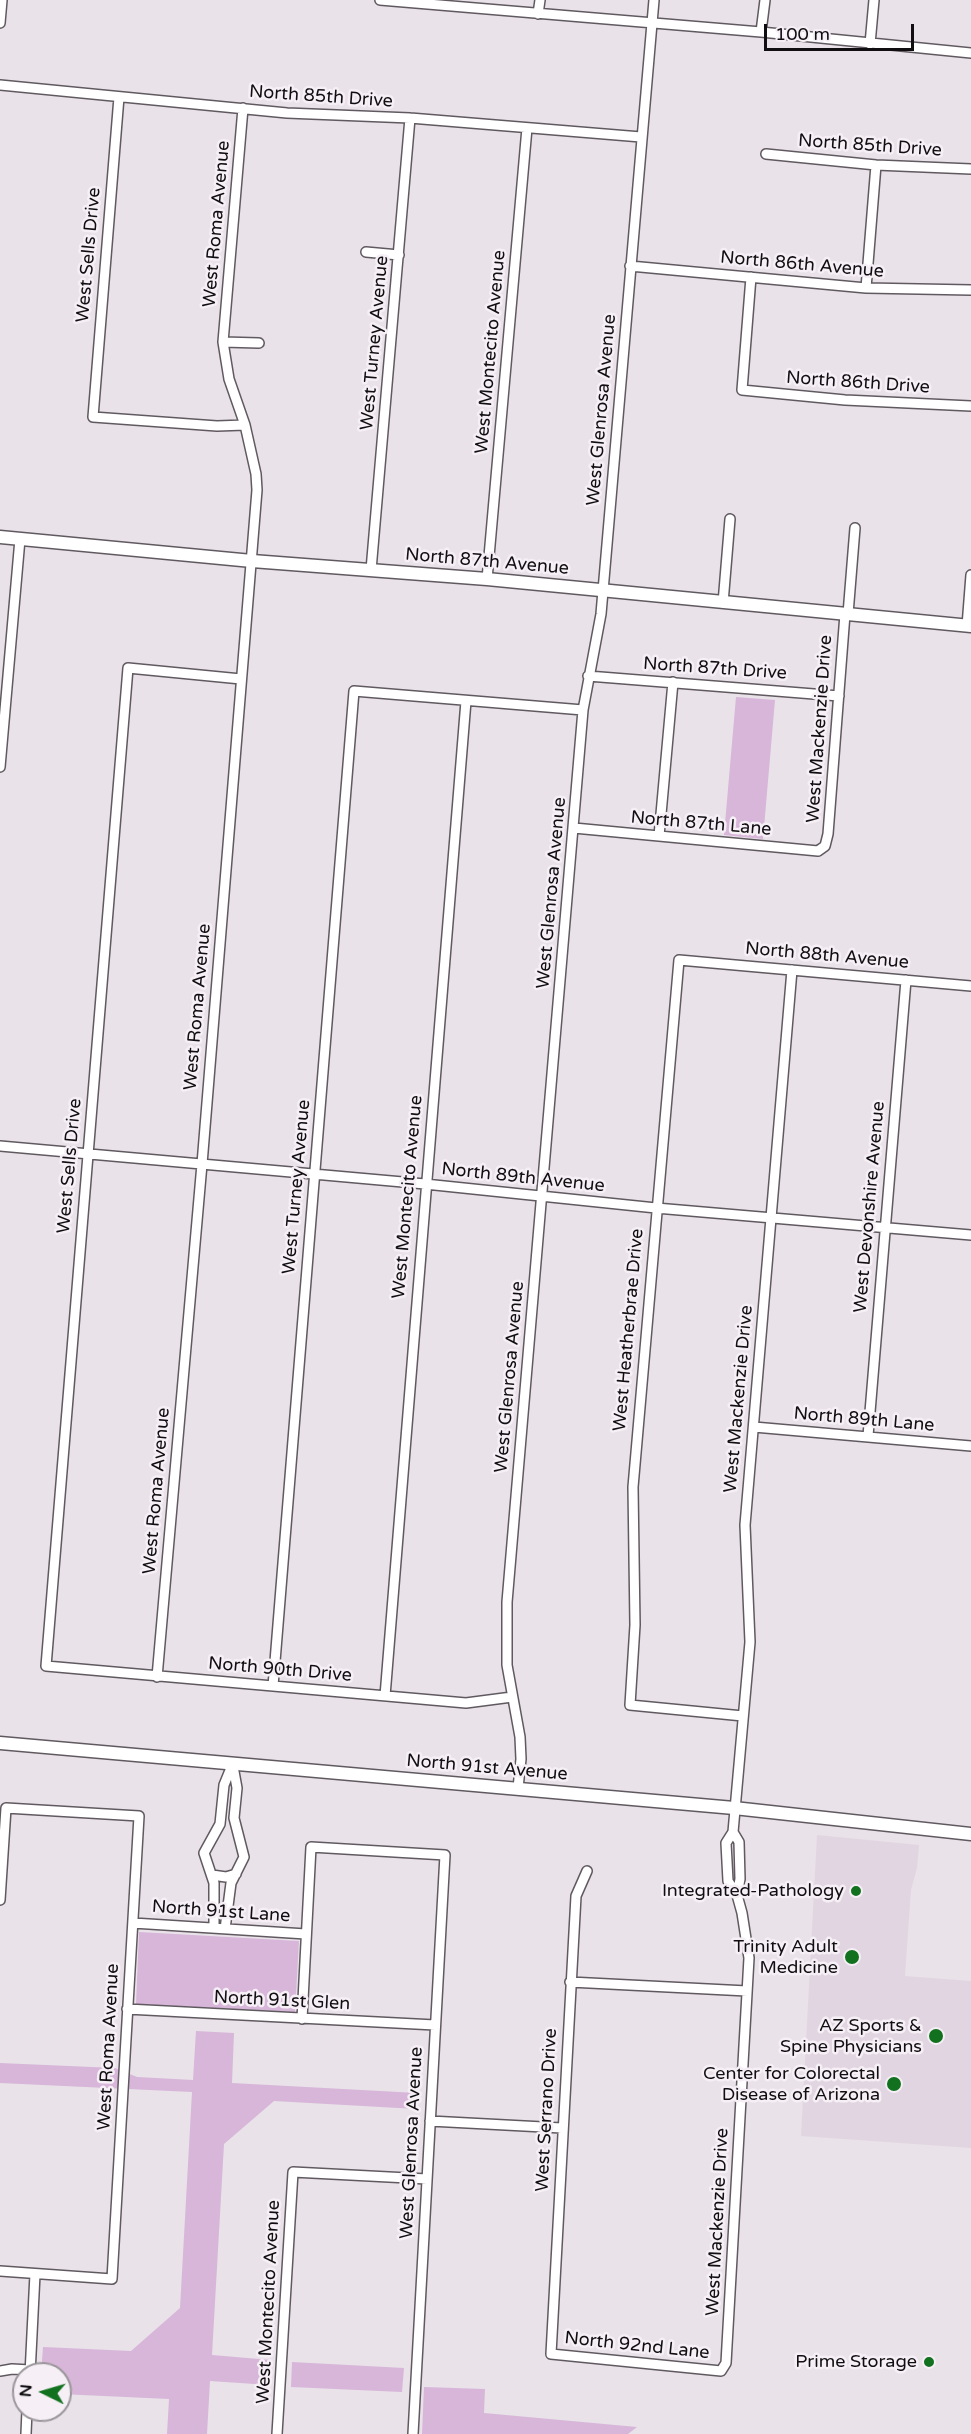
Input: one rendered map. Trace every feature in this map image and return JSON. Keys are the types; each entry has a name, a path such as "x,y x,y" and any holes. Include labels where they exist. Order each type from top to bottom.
{"main road":[{"name":"North 87th Avenue","path":"0,537 252,561 487,579 969,626"},
{"name":"North 91st Avenue","path":"0,1743 734,1808 971,1834"}],"street":[{"path":"0,23 2,0"},
{"path":"380,0 428,2 971,53"},
{"path":"538,14 540,0"},
{"name":"West Glenrosa Avenue","path":"518,1788 521,1759 520,1737 506,1649 507,1602 583,710 601,614 640,137 654,0"},
{"path":"762,32 765,0"},
{"path":"870,44 874,0"},
{"name":"North 85th Drive","path":"0,85 243,108 361,117 410,118 640,137"},
{"name":"West Sells Drive","path":"119,97 93,417 217,426 245,424"},
{"name":"West Roma Avenue","path":"157,1677 257,490 256,474 245,424 229,379 223,342 243,108"},
{"name":"West Turney Avenue","path":"371,570 410,118"},
{"name":"West Montecito Avenue","path":"487,579 527,128"},
{"name":"North 85th Drive","path":"766,154 876,165 971,169"},
{"path":"866,288 876,165"},
{"path":"366,252 399,255"},
{"name":"North 86th Avenue","path":"630,266 866,288 971,290"},
{"name":"North 86th Drive","path":"752,278 742,390 867,402 971,406"},
{"path":"223,342 259,343"},
{"path":"723,603 730,519"},
{"name":"West Mackenzie Drive","path":"825,846 828,834 855,528"},
{"path":"0,768 20,538"},
{"path":"969,626 971,575"},
{"name":"West Sells Drive","path":"46,1666 128,668 241,679"},
{"name":"North 87th Drive","path":"588,676 839,696"},
{"path":"659,836 673,682"},
{"name":"West Turney Avenue","path":"273,1686 354,691 465,701"},
{"path":"465,701 583,710"},
{"name":"West Montecito Avenue","path":"384,1695 465,701"},
{"name":"North 87th Lane","path":"574,828 818,851 825,846"},
{"name":"North 88th Avenue","path":"679,960 971,986"},
{"name":"West Heatherbrae Drive","path":"679,960 633,1487 635,1625 630,1705 743,1716"},
{"name":"West Mackenzie Drive","path":"721,2371 726,2363 749,1958 737,1895 740,1879 739,1842 733,1832 750,1642 745,1525 792,970"},
{"name":"West Devonshire Avenue","path":"868,1436 906,980"},
{"name":"North 89th Avenue","path":"0,1146 425,1184 656,1208 971,1235"},
{"name":"North 89th Lane","path":"753,1426 971,1446"},
{"name":"North 90th Drive","path":"46,1666 466,1703 512,1697"},
{"path":"225,1929 231,1883 244,1857 234,1818 237,1788 233,1763"},
{"path":"214,1928 215,1897 212,1875 204,1853 220,1824 224,1785 233,1763"},
{"name":"West Roma Avenue","path":"0,1900 6,1808 139,1816 112,2279 35,2274"},
{"name":"West Glenrosa Avenue","path":"306,1934 311,1847 445,1855 413,2434"},
{"name":"West Serrano Drive","path":"551,2354 576,1896 587,1871"},
{"path":"212,1875 225,1877 236,1874"},
{"name":"North 91st Lane","path":"133,1923 306,1934"},
{"path":"302,2019 306,1934"},
{"path":"570,1982 747,1991"},
{"name":"North 91st Glen","path":"127,2009 435,2025"},
{"path":"430,2121 562,2128"},
{"name":"West Montecito Avenue","path":"277,2434 293,2172 427,2179"},
{"path":"0,2271 35,2274 31,2362"},
{"name":"North 92nd Lane","path":"551,2354 721,2371"},
{"path":"0,2362 12,2369"},
{"path":"0,2371 12,2369"}],"shaded area":[{"path":"736,697 775,700 763,839 724,835"},
{"path":"817,1835 919,1845 917,1868 911,1890 905,1976 971,1981 971,2148 801,2136"},
{"path":"139,1932 299,1941 295,2012 136,2004"},
{"path":"196,2031 234,2033 232,2083 417,2093 416,2109 274,2101 224,2144 212,2355 271,2360 270,2385 210,2381 207,2434 167,2434 169,2399 72,2395 72,2362 42,2362 43,2347 131,2351 180,2308 192,2092 0,2083 0,2063 115,2068 137,2077 193,2080"},
{"path":"292,2362 404,2368 402,2392 291,2387"},
{"path":"424,2387 485,2389 484,2413 637,2427 628,2434 422,2434"}],"place":[{"name":"Integrated-Pathology","path":"856,1891"},
{"name":"Trinity Adult Medicine","path":"852,1957"},
{"name":"AZ Sports & Spine Physicians","path":"936,2036"},
{"name":"Center for Colorectal Disease of Arizona","path":"894,2084"},
{"name":"Prime Storage","path":"929,2362"}]}
